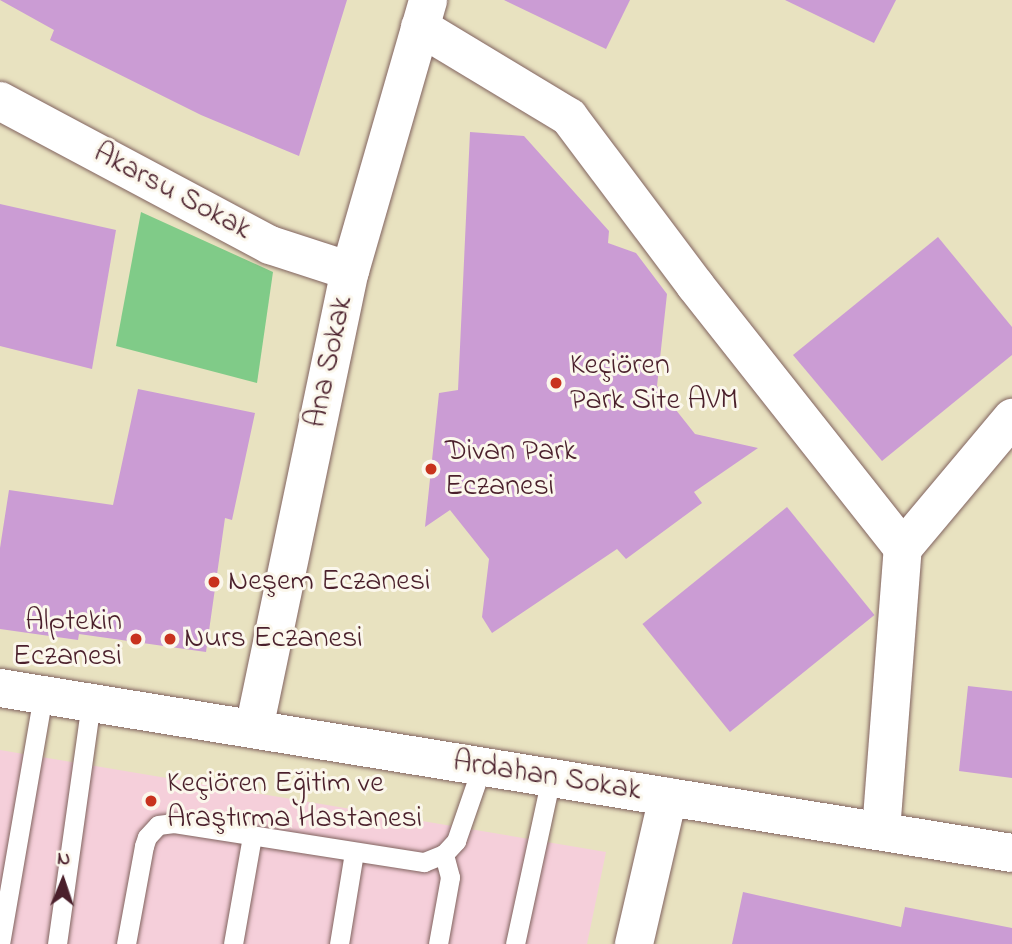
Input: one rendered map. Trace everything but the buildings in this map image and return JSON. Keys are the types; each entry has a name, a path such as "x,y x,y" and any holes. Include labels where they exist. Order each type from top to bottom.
{"street":[{"name":"Ana Sokak","path":"254,729 349,271 424,13"},
{"path":"424,13 569,117 695,285 903,548"},
{"name":"Akarsu Sokak","path":"0,100 270,245 349,271"},
{"path":"881,831 903,548 1012,418"},
{"name":"Ardahan Sokak","path":"0,688 1012,853"},
{"path":"634,944 668,797"}],"lane":[{"path":"0,944 43,695"},
{"path":"57,944 91,703"},
{"path":"126,944 144,846 152,830 159,825 174,823 424,862 444,854 456,841 482,766"},
{"path":"515,944 551,778"},
{"path":"233,944 252,836"},
{"path":"339,944 354,852"},
{"path":"438,944 450,877 444,854"}],"shaded area":[{"name":"Keçiören Eğitim ve Araştırma Hastanesi","path":"0,750 606,852 587,944 0,944"}],"green space":[{"path":"141,212 273,272 257,383 116,346"}],"place":[{"name":"Keçiören Park Site AVM","path":"556,383"},
{"name":"Divan Park Eczanesi","path":"431,469"},
{"name":"Neşem Eczanesi","path":"214,582"},
{"name":"Alptekin Eczanesi","path":"136,639"},
{"name":"Nurs Eczanesi","path":"170,639"},
{"name":"Keçiören Eğitim ve Araştırma Hastanesi","path":"151,801"}]}
